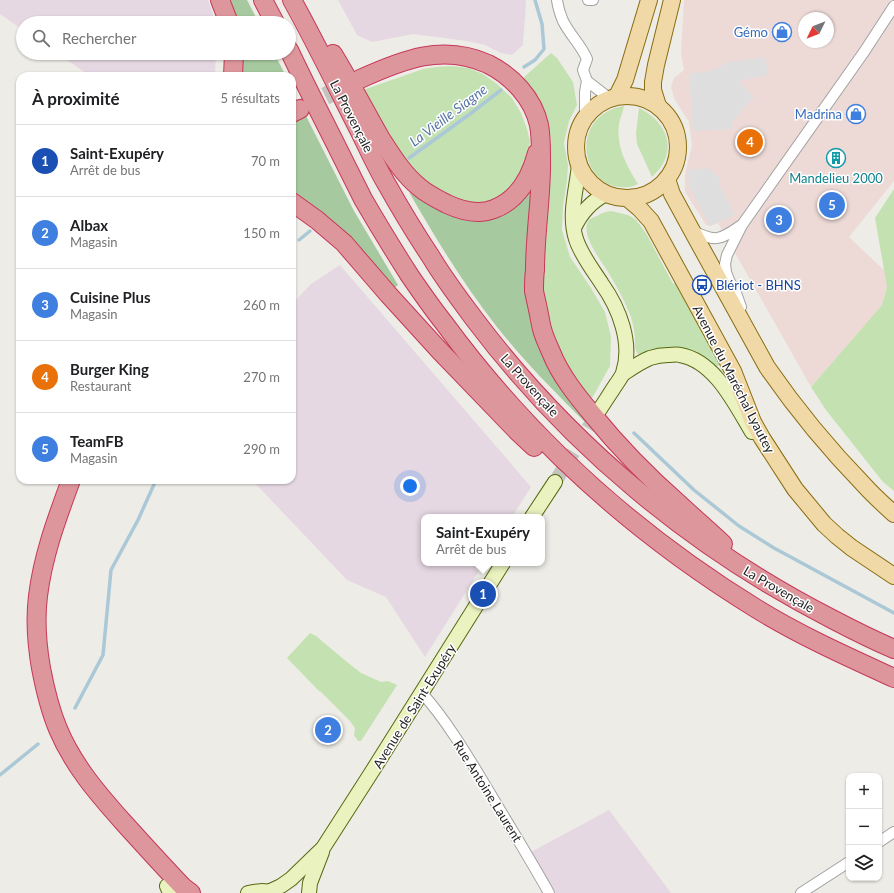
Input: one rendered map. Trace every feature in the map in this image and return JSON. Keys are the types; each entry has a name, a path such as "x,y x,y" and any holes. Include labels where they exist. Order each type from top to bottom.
{"highway":[{"path":"220,0 226,16"},
{"path":"263,0 271,16"},
{"name":"La Provençale","path":"292,0 385,181 432,259 488,337 512,367 548,407 611,468 666,514 697,537 757,577 791,597 823,615 894,649"},
{"path":"299,0 341,66 374,127 393,158 406,175 432,197 453,207 471,212 488,211 501,206 513,198 530,174 540,139"},
{"path":"360,79 400,62 438,54 453,54 470,57 496,68 508,76 519,87 528,100 539,124 541,174 535,248 534,291 542,330 552,355 582,403 624,450 653,480 757,577"},
{"path":"233,72 234,60"},
{"name":"La Provençale","path":"294,60 363,199 412,278 484,376 558,456 621,512 681,558 728,591 759,610 828,647 894,678"},
{"path":"296,204 304,209 344,243 414,324 518,432 573,480 621,512"},
{"path":"58,484 32,562 27,596 26,622 28,661 36,702 48,736 68,773 86,799 170,891"},
{"path":"69,484 51,537 42,571 38,594 38,647 48,698 66,746 89,782 140,841 183,887 191,893"}],"main road":[{"path":"613,97 625,80 649,0"},
{"path":"658,106 653,82 672,0"},
{"path":"624,95 635,95 658,106 668,116 675,127 678,139 678,152 675,167 667,179 652,192 643,196 618,198 598,190 584,175 579,164 576,148 578,132 585,117 596,106 613,97 624,95"},
{"path":"579,164 572,209 576,239 580,250 617,309 626,341 626,358 623,374 600,409"},
{"path":"667,179 672,194 770,371 802,416 866,487 894,514"},
{"path":"574,228 578,219 588,206 606,194"},
{"name":"Avenue du Maréchal Lyautey","path":"628,198 651,221 733,371 753,422 795,489 824,524 852,548 894,576"},
{"path":"623,374 638,364 662,355 679,354 704,364 724,387 774,469 807,511 824,524"},
{"path":"534,514 555,482"},
{"name":"Avenue de Saint-Exupéry","path":"308,893 310,883 323,848 501,566"},
{"name":"Avenue de Saint-Exupéry","path":"270,892 291,879 323,848"},
{"path":"248,893 258,891 270,892"}],"street":[{"path":"557,0 559,11 564,23 584,51 587,59 583,70 587,81 585,92 585,117"},
{"path":"588,0 593,0"},
{"path":"758,350 736,293 726,272 725,264 727,254 742,225 864,52 894,6"},
{"path":"587,81 613,97"},
{"path":"691,229 709,238 722,238 742,225"},
{"name":"Rue Antoine Laurent","path":"422,693 469,758 549,893"},
{"path":"882,840 894,832"},
{"path":"801,893 846,864"}],"shaded area":[{"path":"0,0 208,0 214,16 16,16 16,25 0,14"},
{"path":"338,0 526,0 523,45 512,55 501,53 485,45 467,41 413,34 372,42 357,35"},
{"path":"684,0 894,0 894,181 849,237 885,271 887,287 882,305 811,387 718,223 710,226 706,225 685,192 685,174 692,146 689,122 675,100 671,87 674,78 684,70 681,54"},
{"path":"765,57 768,75 739,81 754,97 733,121 732,129 693,131 689,74 714,70 728,62"},
{"path":"67,60 216,60 215,72 84,72"},
{"path":"709,168 720,179 719,184 735,215 710,226 689,186 688,170"},
{"path":"340,265 531,487 514,514 421,514 421,566 482,566 425,657 386,597 347,580 256,484 296,484 296,300 311,284"},
{"path":"609,810 671,893 556,893 531,852"}],"green space":[{"path":"226,0 247,0 255,16 232,16"},
{"path":"551,53 557,58 573,82 577,105 569,121 564,143 568,165 562,230 570,257 605,312 611,337 610,366 591,400 571,375 555,348 540,288 551,137 541,104 523,78"},
{"path":"241,60 278,60 284,72 240,72"},
{"path":"452,66 469,68 483,74 497,84 512,98 521,113 527,129 530,141 528,156 523,171 506,194 487,203 475,203 450,196 436,189 413,169 396,148 363,90 423,69"},
{"path":"624,106 619,124 619,141 626,163 638,184 629,187 612,186 600,178 591,166 587,152 588,137 594,123 606,112"},
{"path":"639,108 656,120 661,126 667,139 668,146 665,160 652,177 637,144 636,133"},
{"path":"306,116 354,211 398,285 392,290 296,199 296,122"},
{"path":"532,188 528,295 531,323 537,343 550,369 600,432 597,434 533,369 497,327 473,295 409,192 425,203 441,210 486,220 503,215 516,207"},
{"path":"894,189 894,491 883,482 826,410 811,387 882,305 887,287 875,218"},
{"path":"611,211 628,215 635,219 647,235 673,284 679,281 720,364 718,366 714,366 685,350 658,348 638,354 635,348 632,320 624,300 592,247 587,232 587,226 590,219 602,213"},
{"path":"310,633 316,636 361,673 381,682 388,681 397,685 361,741 358,741 354,735 355,728 350,721 287,658"}],"waterway":[{"name":"La Vieille Siagne","path":"524,67 535,60 544,49 542,24 535,0"},
{"name":"La Vieille Siagne","path":"409,158 501,90"},
{"name":"La Vieille Siagne","path":"299,240 310,231"},
{"path":"634,433 694,490 739,526 774,548 894,613"},
{"name":"La Vieille Siagne","path":"75,708 103,655 111,570 138,520 154,484"},
{"name":"La Vieille Siagne","path":"0,775 38,744"}],"tunnel":[{"path":"301,108 352,83"},
{"path":"555,482 600,409"}],"place":[{"name":"Gémo","path":"782,32"},
{"name":"Madrina","path":"856,114"},
{"name":"Burger King","path":"750,142"},
{"name":"Mandelieu 2000","path":"836,158"},
{"name":"TeamFB","path":"832,205"},
{"name":"Cuisine Plus","path":"779,220"},
{"name":"Blériot - BHNS","path":"702,285"},
{"name":"Saint-Exupéry","path":"483,594"},
{"name":"Albax","path":"328,730"}]}
